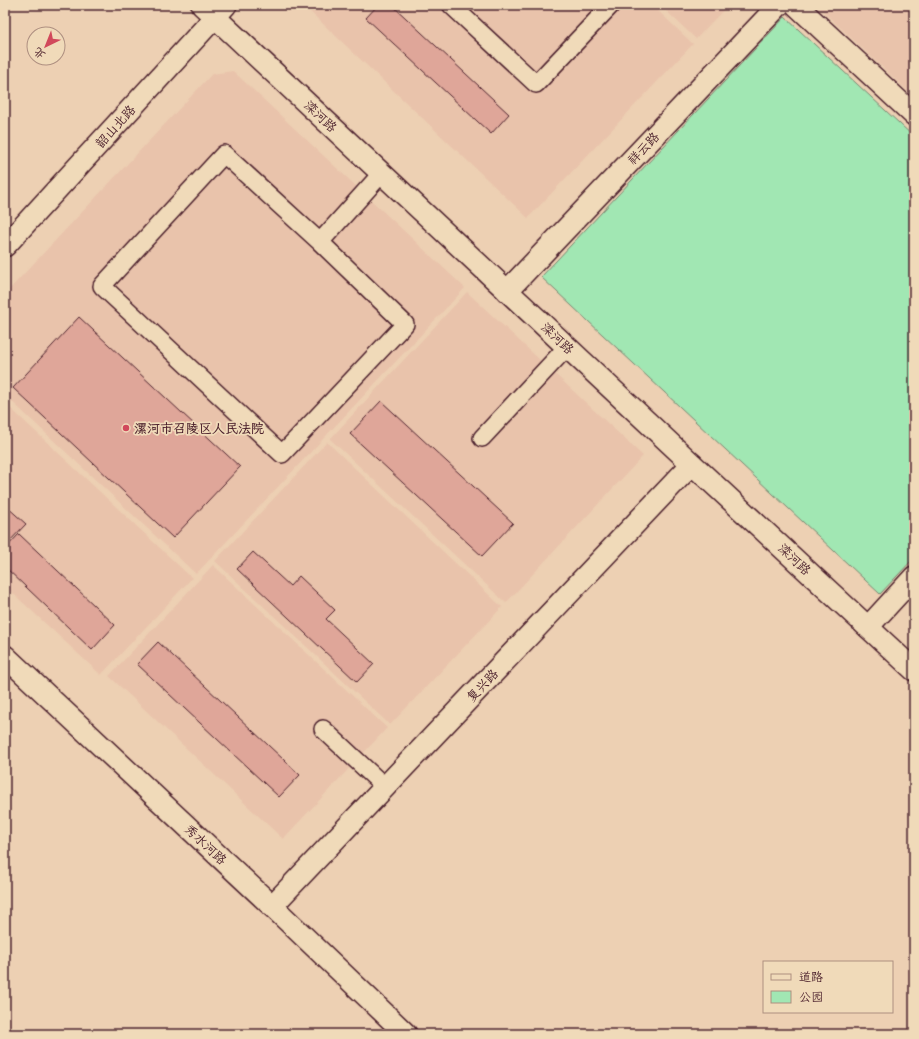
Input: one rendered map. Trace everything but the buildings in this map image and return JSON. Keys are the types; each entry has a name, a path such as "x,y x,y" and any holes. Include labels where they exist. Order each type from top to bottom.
{"street":[{"path":"451,5 536,84 611,5"},
{"name":"祥云路","path":"507,291 779,5"},
{"path":"796,5 914,115"},
{"name":"滦河路","path":"214,9 382,173 914,670"},
{"name":"韶山北路","path":"5,246 214,9"},
{"path":"224,154 320,242 405,324 282,454 102,286 224,154"},
{"path":"320,242 382,173"},
{"path":"482,438 567,347"},
{"name":"复兴路","path":"272,906 692,464"},
{"path":"868,627 914,577"},
{"name":"秀水河路","path":"5,656 272,906 406,1034"},
{"path":"323,729 385,787"}],"shaded area":[{"path":"303,5 652,5 693,44 528,218"},
{"path":"660,5 728,5 696,39"},
{"path":"816,5 914,5 914,97"},
{"path":"233,71 465,288 196,574 5,395 5,294 212,74"},
{"path":"467,292 643,456 506,603 330,439"},
{"path":"5,403 192,578 101,675 5,586"},
{"path":"327,442 502,607 390,725 215,561"},
{"path":"213,565 387,728 283,839 109,676"}],"green space":[{"path":"785,17 914,137 914,558 880,594 541,277"}],"place":[{"name":"漯河市召陵区人民法院","path":"126,428"}]}
